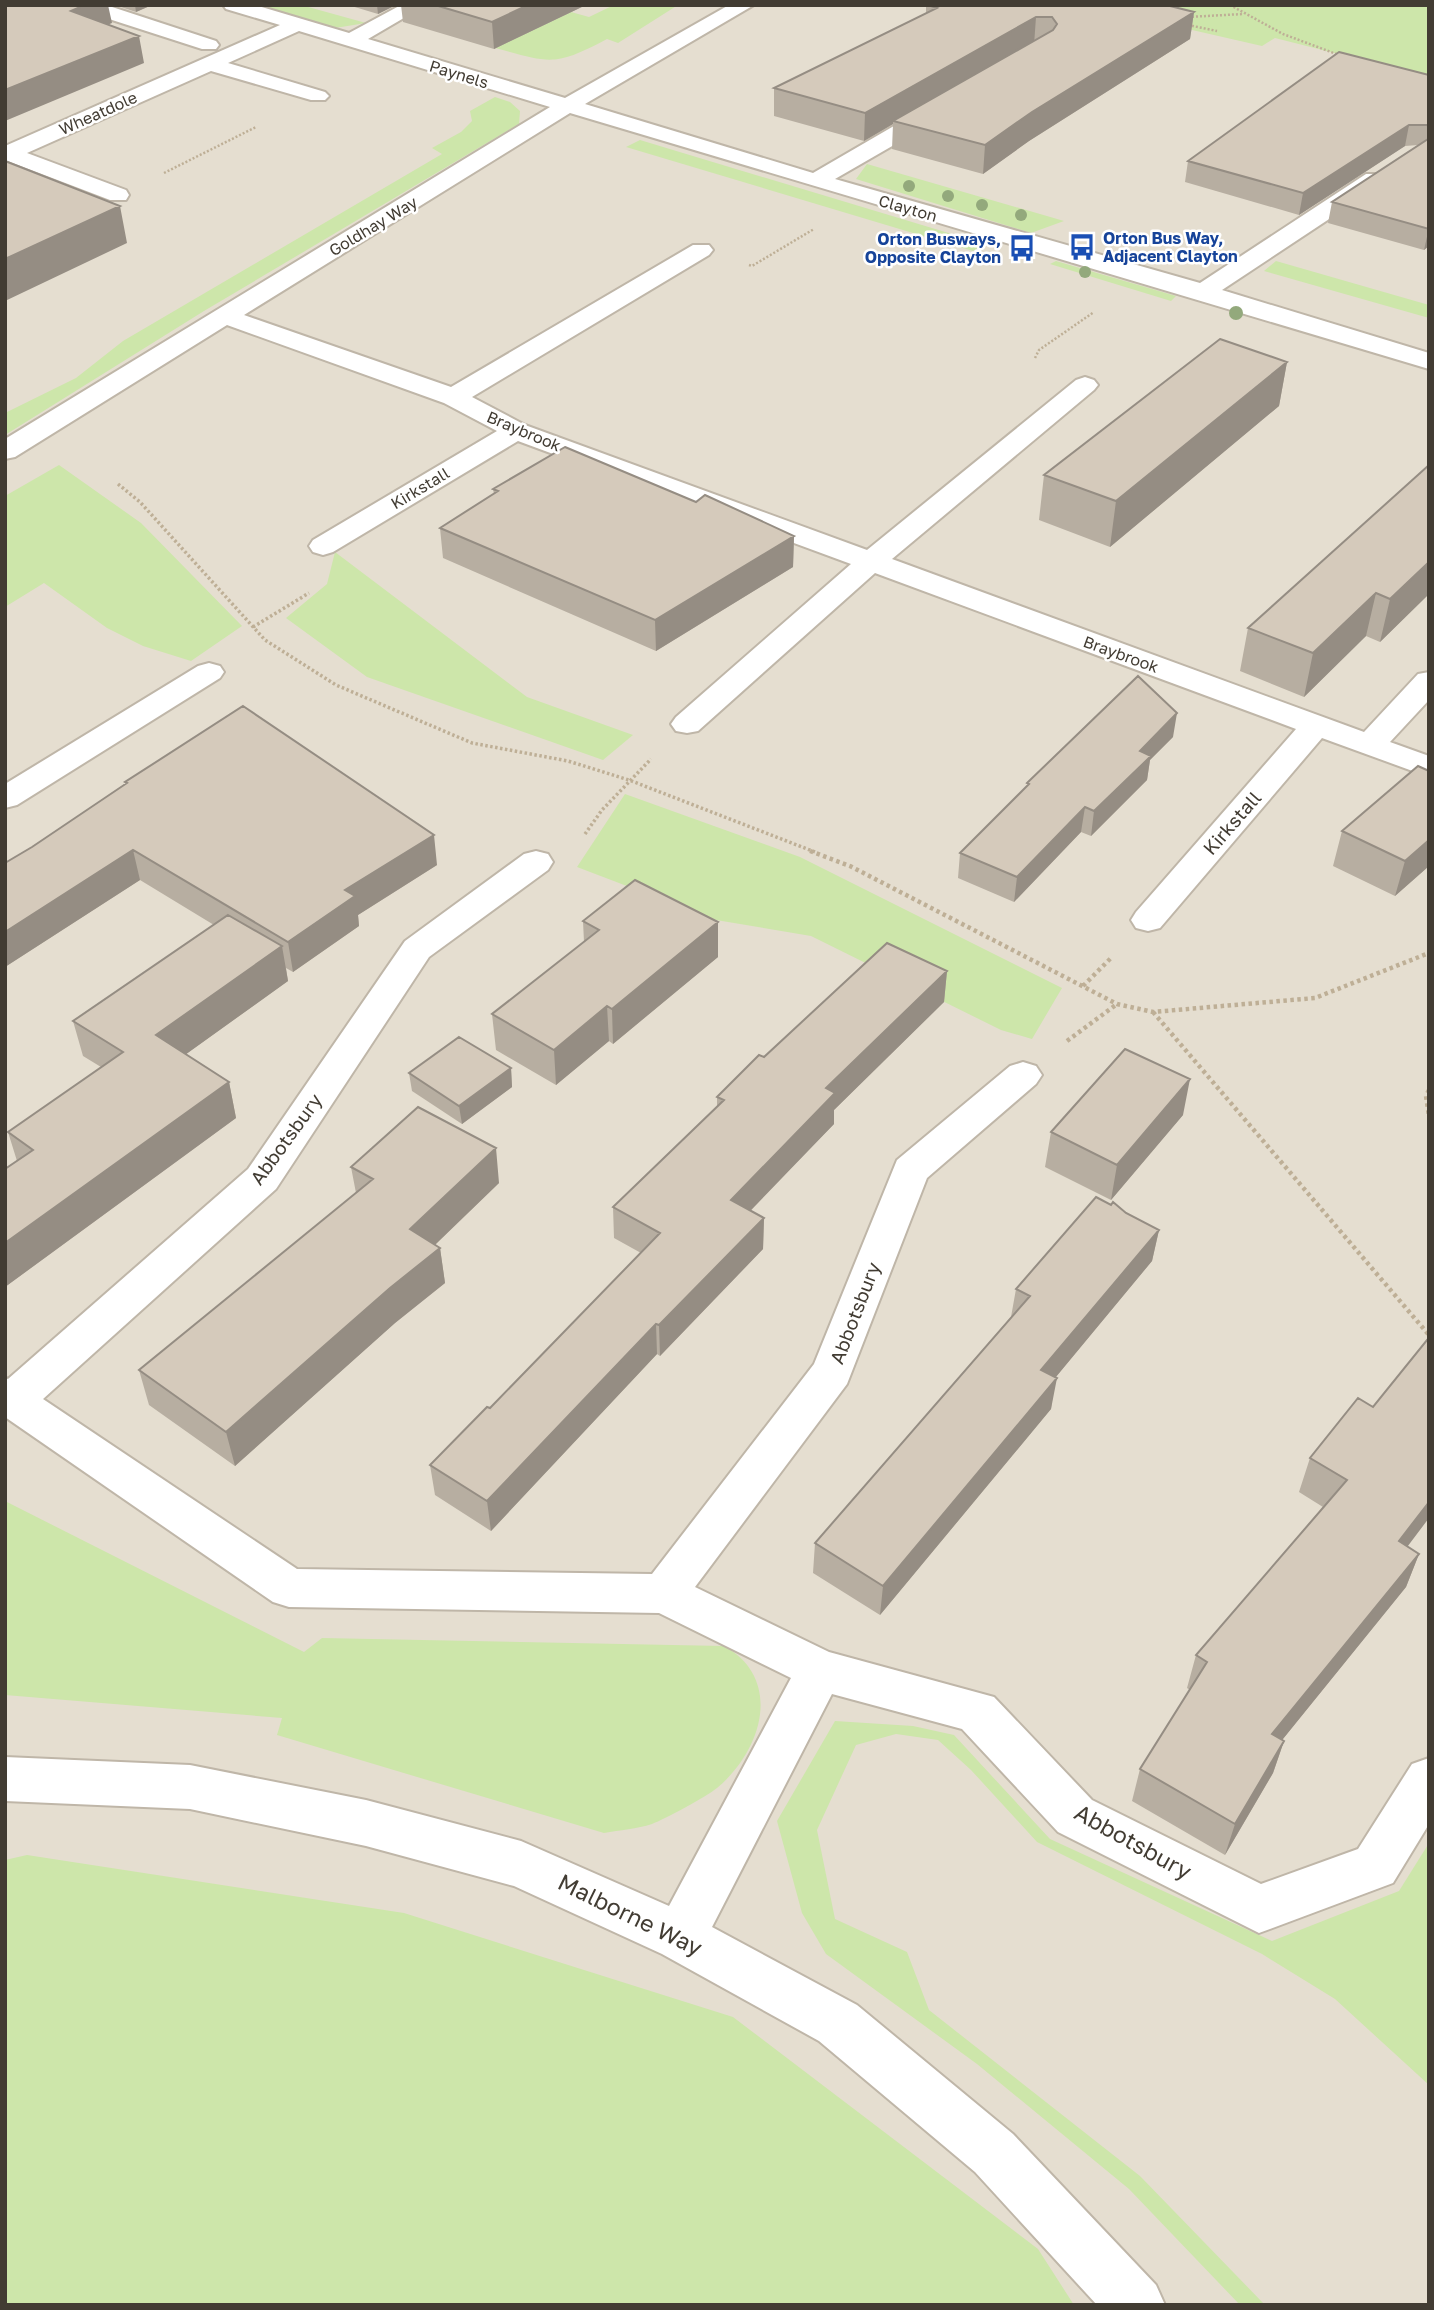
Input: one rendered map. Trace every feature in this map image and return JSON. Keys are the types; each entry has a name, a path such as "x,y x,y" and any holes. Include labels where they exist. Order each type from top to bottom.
{"street":[{"path":"85,5 318,96"},
{"path":"113,14 136,5"},
{"name":"Paynels","path":"233,5 567,106"},
{"path":"351,41 416,5"},
{"name":"Goldhay Way","path":"5,451 567,106 744,5"},
{"name":"Wheatdole","path":"118,195 8,153 209,55 297,25"},
{"path":"815,181 960,98"},
{"name":"Clayton","path":"567,106 1429,360"},
{"path":"1203,292 1392,167"},
{"name":"Braybrook","path":"453,397 701,250"},
{"name":"Braybrook","path":"223,316 453,397 516,431 1429,767"},
{"path":"687,724 872,561 1085,385"},
{"name":"Kirkstall","path":"323,546 516,431"},
{"path":"5,799 209,672"},
{"path":"1370,745 1429,681"},
{"name":"Kirkstall","path":"1148,920 1316,726"},
{"name":"Abbotsbury","path":"536,862 417,949 262,1179 9,1397 289,1588 664,1594 820,1670 977,1712 1075,1816 1259,1909 1375,1866 1429,1780"},
{"name":"Abbotsbury","path":"664,1594 832,1372 911,1170 1023,1075"},
{"path":"680,1937 820,1670"},
{"name":"Malborne Way","path":"5,1779 190,1787 366,1823 521,1864 680,1937 838,2023 994,2152 1136,2305"}],"path":[{"path":"1230,5 1294,39 1349,57"},
{"path":"1187,17 1243,14"},
{"path":"1182,23 1217,31"},
{"path":"118,195 318,96"},
{"path":"752,266 823,223"},
{"path":"1030,365 1040,350 1102,307"},
{"path":"118,484 140,502 265,640 336,685 472,743 568,761 629,780 850,866 1117,1004 1153,1012 1315,998 1429,953"},
{"path":"536,862 556,866 575,847 602,810 629,780 687,724"},
{"path":"1153,1012 1429,1335"},
{"path":"1429,1090 1426,1096 1429,1116"}],"shaded area":[{"path":"5,5 1429,5 1429,2305 5,2305"}],"green space":[{"path":"260,5 301,5 366,23 335,28"},
{"path":"614,5 678,5 618,43 607,39 563,58 541,59 495,48 571,12 589,17"},
{"path":"1083,5 1429,5 1429,77 1275,38 1262,46"},
{"path":"495,97 510,102 520,111 519,124 204,311 5,435 5,413 76,378 123,341 442,154 432,148 461,132 472,121 470,111"},
{"path":"640,140 985,244 973,251 626,147"},
{"path":"867,164 1064,221 1031,233 856,179"},
{"path":"1056,261 1176,296 1171,301 1050,264"},
{"path":"1276,261 1429,305 1429,318 1264,271"},
{"path":"59,465 141,523 242,626 191,661 143,646 107,628 44,583 5,607 5,496"},
{"path":"335,552 527,697 633,735 603,760 367,677 286,618 327,584"},
{"path":"625,794 800,857 1062,988 1032,1039 1001,1030 811,936 716,920 577,867"},
{"path":"5,1501 304,1652 322,1638 724,1646 743,1660 755,1677 760,1696 760,1716 755,1736 733,1773 712,1792 652,1824 604,1833 277,1735 282,1718 5,1695"},
{"path":"835,1721 913,1726 954,1735 1050,1839 1272,1941 1399,1891 1429,1843 1429,2085 1335,1999 1262,1954 1037,1842 971,1770 938,1740 896,1734 856,1745 817,1830 835,1919 907,1952 929,2010 1140,2176 1265,2305 1240,2305 1129,2189 977,2064 826,1954 802,1913 777,1821"},
{"path":"27,1855 404,1913 733,2017 1038,2249 1074,2305 5,2305 5,1860"}],"building":[{"path":"5,5 85,5 71,11 139,36 5,90"},
{"path":"435,5 528,5 492,22"},
{"path":"928,5 1166,5 1194,12 1032,112 985,145 893,121 1053,30 1057,24 1052,17 1036,17 865,113 774,88 937,8"},
{"path":"1339,52 1429,75 1429,127 1409,125 1303,193 1188,161"},
{"path":"1428,139 1429,229 1332,202"},
{"path":"5,161 120,206 5,259"},
{"path":"1220,339 1287,362 1116,501 1044,475"},
{"path":"565,447 696,502 705,495 794,536 655,620 440,528 498,491 493,489"},
{"path":"1429,465 1429,562 1390,599 1376,593 1313,653 1248,628"},
{"path":"1138,676 1177,713 1140,751 1151,756 1094,811 1085,807 1017,877 960,853 1029,784 1027,783"},
{"path":"243,706 434,835 345,890 355,896 288,942 133,850 5,932 5,863"},
{"path":"1418,766 1429,771 1429,840 1405,861 1342,831"},
{"path":"635,880 718,922 612,1009 607,1006 554,1050 492,1014 599,930 583,921"},
{"path":"228,915 282,946 156,1035 229,1082 5,1243 5,1169 33,1150 8,1132 123,1052 73,1021"},
{"path":"887,943 947,971 826,1088 835,1093 731,1200 764,1218 659,1325 656,1324 487,1501 430,1465 487,1407 490,1408 660,1233 613,1207 724,1100 717,1097 759,1055 764,1057"},
{"path":"459,1037 511,1068 459,1106 409,1073"},
{"path":"1125,1049 1190,1079 1117,1165 1051,1132"},
{"path":"418,1107 496,1148 410,1229 440,1248 390,1288 226,1432 139,1370 373,1179 351,1167"},
{"path":"1096,1197 1111,1205 1113,1202 1126,1213 1159,1230 1041,1370 1057,1378 883,1586 815,1543 1030,1296 1016,1289"},
{"path":"1427,1340 1429,1502 1399,1541 1419,1554 1272,1734 1284,1741 1235,1824 1140,1769 1207,1662 1196,1655 1347,1480 1310,1458 1358,1398 1373,1407"}],"place":[{"name":"Orton Bus Way, Adjacent Clayton","path":"1082,247"},
{"name":"Orton Busways, Opposite Clayton","path":"1022,248"}]}
